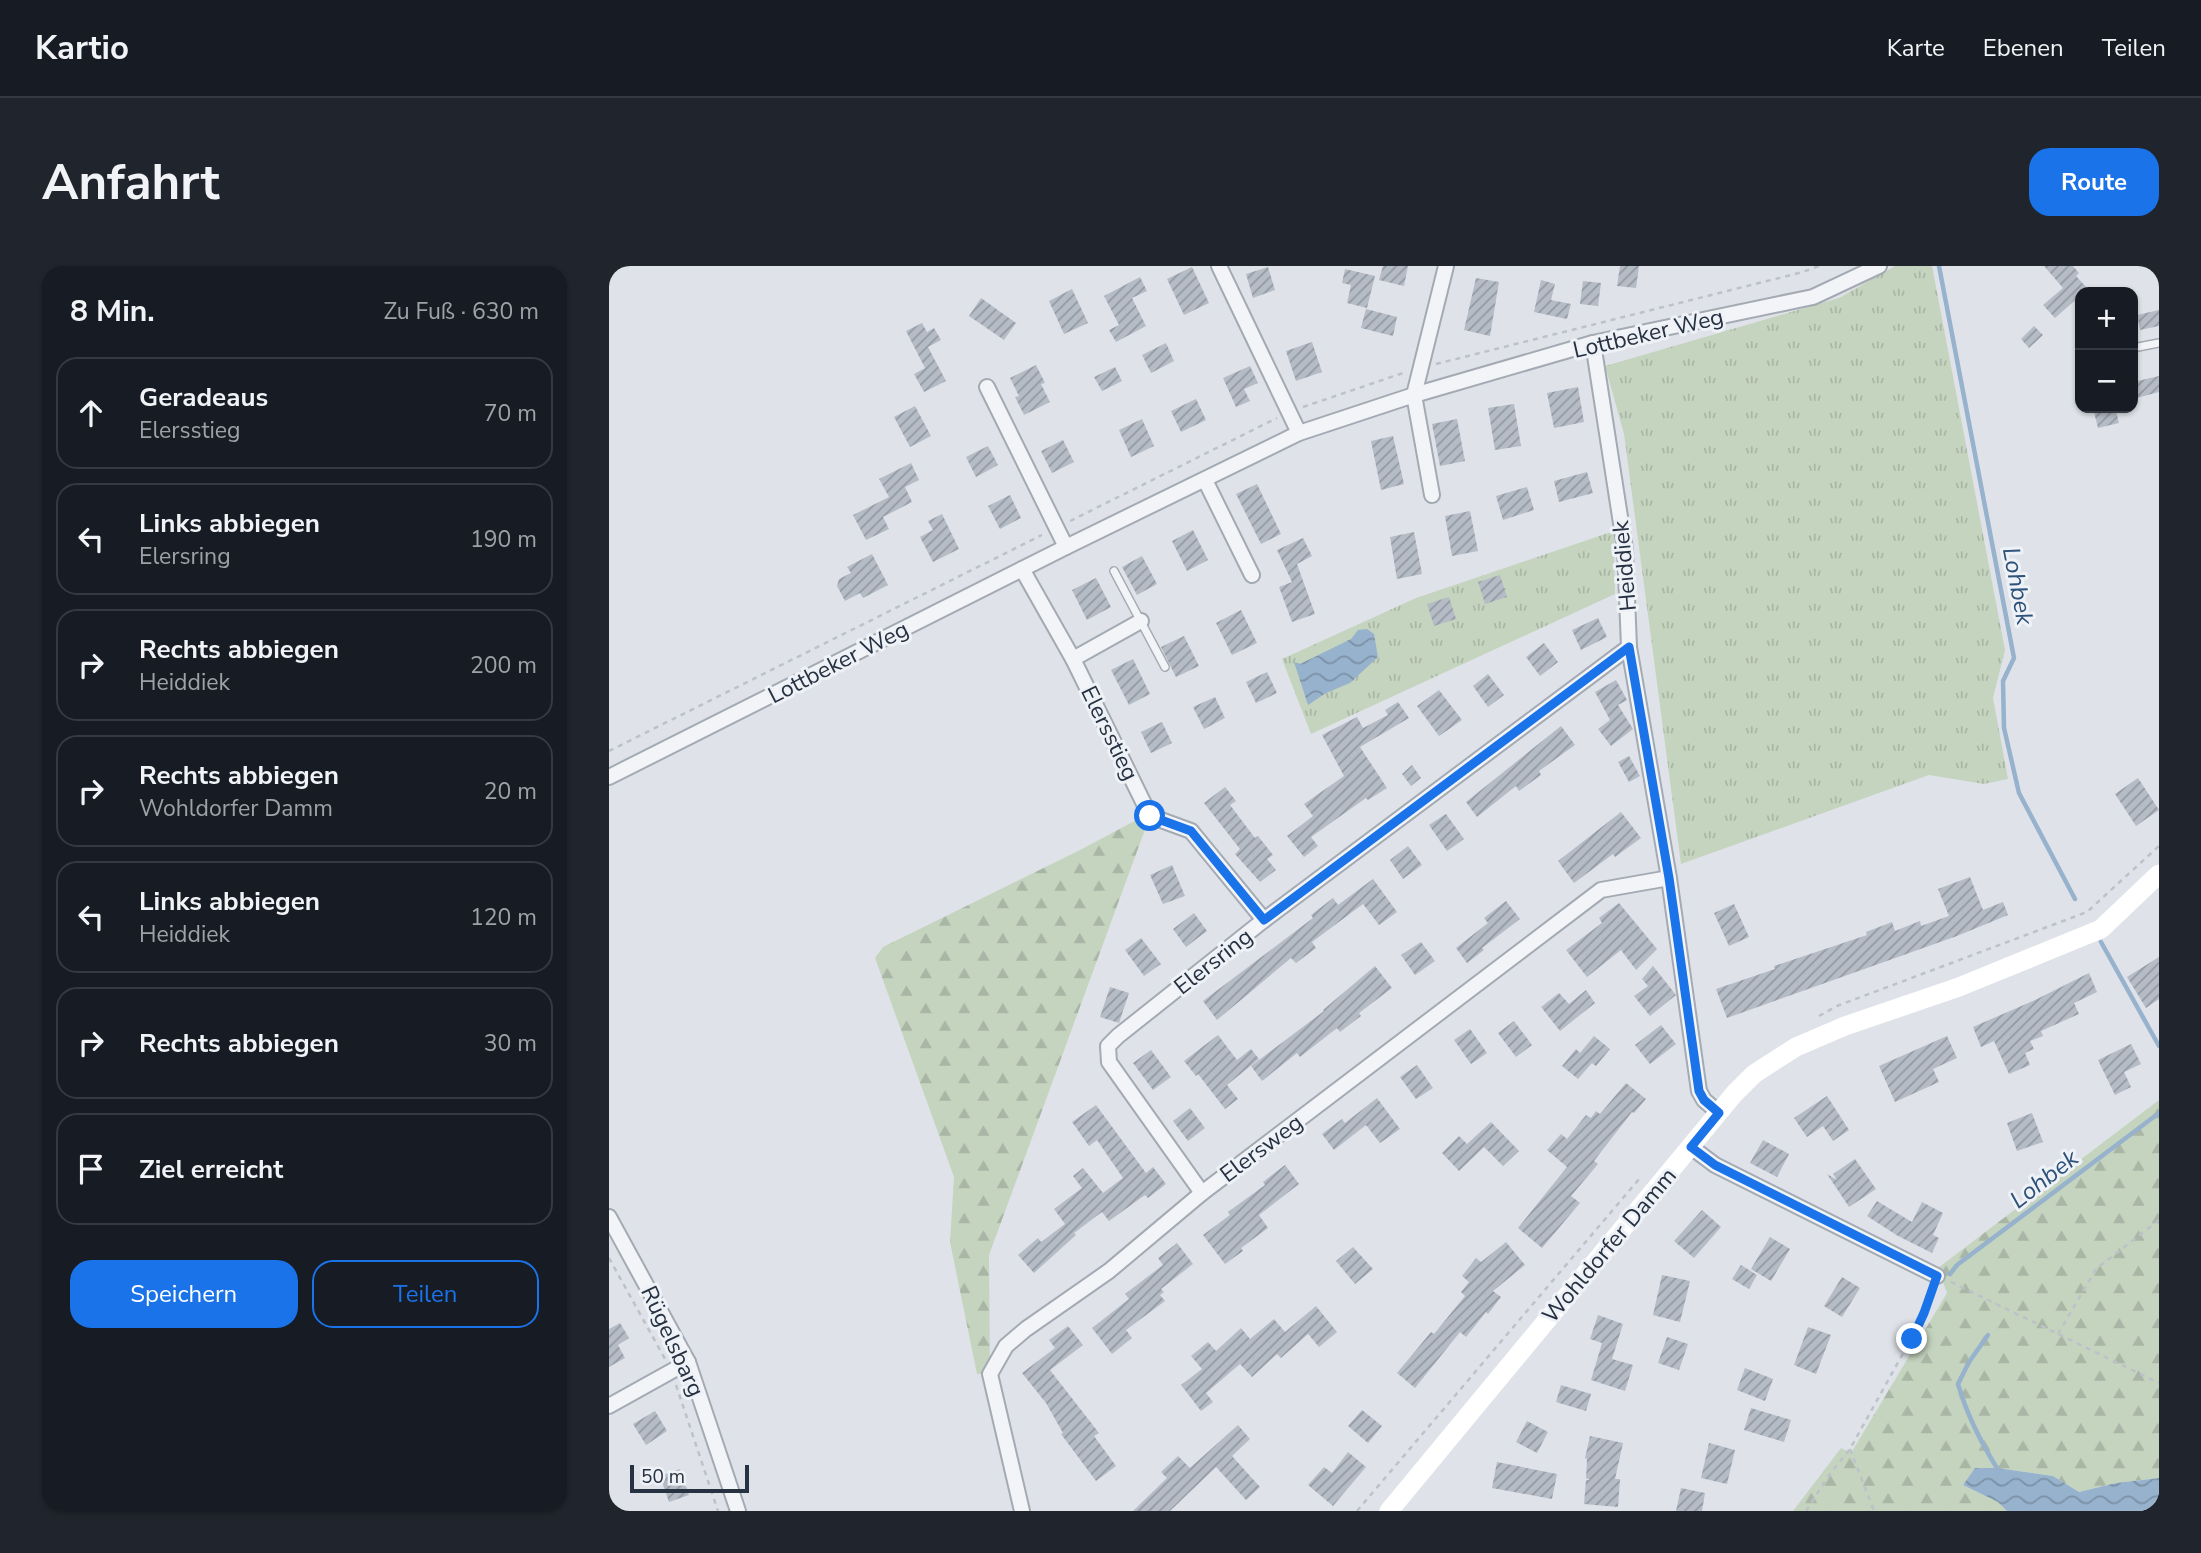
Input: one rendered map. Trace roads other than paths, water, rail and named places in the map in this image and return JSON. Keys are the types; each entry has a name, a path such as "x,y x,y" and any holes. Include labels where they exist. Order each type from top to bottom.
{"street":[{"path":"1219,266 1299,433"},
{"path":"1432,495 1415,395 1446,266"},
{"name":"Lottbeker Weg","path":"609,777 1299,433 1415,395 1593,343 1814,297 1879,266"},
{"name":"Heiddiek","path":"1593,343 1625,549 1629,647 1669,878 1699,1091 1704,1100 1719,1113"},
{"path":"986,387 1066,547"},
{"path":"1205,480 1252,575"},
{"name":"Elersstieg","path":"1023,569 1073,659 1150,816 1191,831 1264,920"},
{"name":"Elersstieg","path":"1073,659 1140,621"},
{"name":"Elersring","path":"1202,1193 1109,1062 1108,1046 1264,920 1629,647"},
{"name":"Wohldorfer Damm","path":"1389,1511 1754,1074 1796,1047 1845,1026 1959,987 2101,929 2159,874"},
{"name":"Elersweg","path":"1022,1511 990,1374 1006,1346 1109,1270 1202,1193 1601,890 1669,878"},
{"path":"1691,1147 1715,1165 1937,1276"},
{"name":"Rügelsbarg","path":"609,1217 688,1362 738,1511"},
{"path":"609,1406 688,1362"}],"lane":[{"path":"2138,347 2159,343"},
{"path":"1114,571 1165,667"}],"water":[{"path":"1367,629 1374,634 1378,657 1350,683 1326,693 1308,705 1294,662 1300,664 1351,639 1358,630"},
{"path":"1975,1468 1997,1468 2053,1476 2079,1492 2116,1483 2159,1478 2159,1511 2007,1511 1998,1502 1963,1485"}],"waterway":[{"name":"Lohbek","path":"1939,266 2014,658 2003,681 2004,728 2019,793 2075,899"},
{"name":"Lohbek","path":"2101,942 2159,1046"},
{"name":"Lohbek","path":"1950,1274 1957,1265 2159,1113"},
{"name":"Lohbek","path":"1988,1335 1969,1362 1958,1384 1975,1428 1997,1468"}]}
